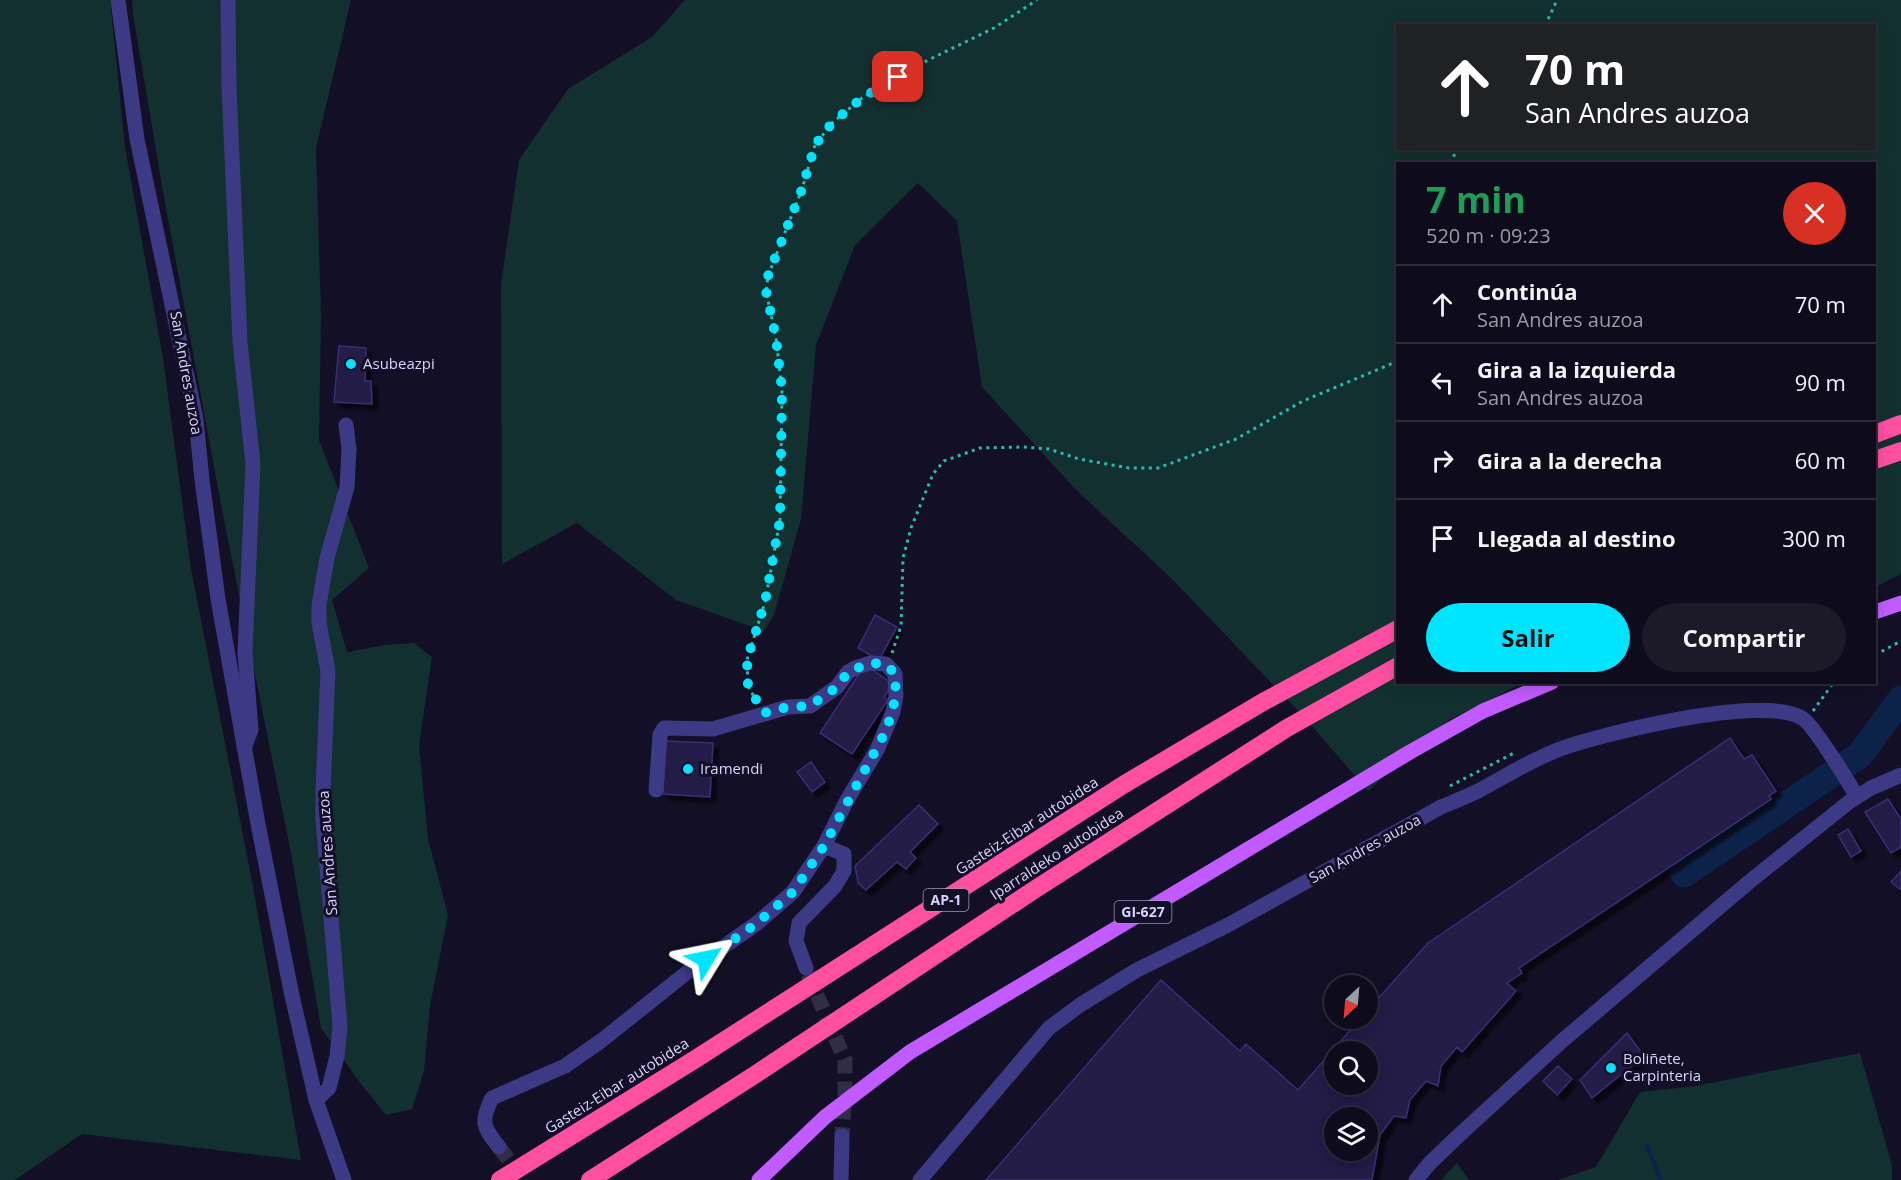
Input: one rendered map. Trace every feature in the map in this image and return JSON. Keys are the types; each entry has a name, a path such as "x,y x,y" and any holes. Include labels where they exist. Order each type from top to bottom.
{"highway":[{"path":"1876,434 1901,424"},
{"path":"1876,460 1901,451"},
{"name":"Gasteiz-Eibar autobidea","path":"500,1180 694,1060 1124,785 1263,702 1396,630"},
{"name":"Iparraldeko autobidea","path":"590,1180 1287,728 1396,667"}],"main road":[{"path":"1876,612 1901,603"},
{"name":"GI-627","path":"759,1180 825,1117 910,1052 1410,752 1483,711 1547,684"}],"street":[{"name":"San Andres auzoa","path":"118,0 137,139 196,419 218,599 244,748 291,991 316,1100 344,1180"},
{"name":"San Andres auzoa","path":"228,0 229,87 240,342 253,464 245,653 251,730 244,748"},
{"name":"San Andres auzoa","path":"316,1100 329,1088 337,1056 340,1028 323,819 322,790 328,671 319,616 327,558 347,487 349,458 346,425"},
{"path":"499,1147 486,1131 485,1113 492,1098 565,1066 601,1041 690,970 756,924 793,892 824,846 847,800 872,759 890,721 896,696 895,674 886,664 870,663 848,672 837,687 810,706 788,707 712,729 664,728 660,735 656,790"},
{"name":"San Andres auzoa","path":"920,1180 1049,1028 1080,1005 1137,970 1238,919 1441,807 1477,791 1516,769 1569,747 1607,736 1705,715 1785,711 1804,718 1857,797"},
{"path":"1416,1180 1456,1138 1598,1010 1749,882 1857,797 1901,775"},
{"path":"806,968 796,942 799,923 835,886 844,871 844,854 824,846"},
{"path":"840,1180 842,1136"}],"path":[{"path":"764,713 748,686 747,660 765,602 780,520 782,390 776,338 766,291 768,276 802,189 815,145 832,123 862,98 916,66 994,28 1037,0"},
{"path":"1546,24 1557,0"},
{"path":"886,664 894,650 901,626 903,558 911,528 933,474 944,461 980,448 1049,448 1079,459 1129,468 1158,468 1236,440 1303,401 1396,362"},
{"path":"1876,654 1901,641"}],"green space":[{"path":"0,0 110,0 125,147 163,358 191,569 252,881 301,1160 82,1134 15,1180 0,1180"},
{"path":"132,0 351,0 316,148 321,314 319,440 369,568 332,600 347,652 385,645 414,643 432,657 419,745 428,839 448,915 430,1006 424,1071 412,1109 386,1115 321,1028 291,853 223,515 162,186"},
{"path":"685,0 1901,0 1901,574 1876,586 1876,162 1396,162 1396,684 1521,684 1449,720 1368,791 1306,719 1171,578 1077,491 982,387 957,221 918,183 855,245 816,345 801,519 774,615 764,631 676,600 577,523 502,564 501,284 519,160 568,89 652,37"},
{"path":"1860,1053 1892,1165 1892,1180 1558,1180 1596,1167 1640,1092 1696,1086"},
{"path":"1457,1163 1469,1180 1441,1180"}],"building":[{"name":"Asubeazpi","path":"339,346 366,348 365,381 371,381 372,404 334,402"},
{"path":"875,615 897,627 879,660 858,648"},
{"path":"865,665 893,684 884,697 888,700 852,754 820,733"},
{"path":"1730,738 1744,759 1752,755 1776,791 1769,796 1771,799 1519,968 1522,973 1507,983 1516,991 1462,1052 1457,1047 1441,1066 1438,1086 1426,1081 1410,1100 1406,1118 1394,1116 1380,1135 1378,1146 1378,1107 1324,1107 1324,1161 1375,1161 1372,1180 986,1180 1161,980 1240,1051 1246,1044 1298,1090 1324,1060 1324,1095 1378,1095 1378,1041 1341,1041 1351,1029 1378,1029 1378,999 1428,943"},
{"name":"Iramendi","path":"665,741 713,743 710,797 663,794"},
{"path":"811,762 825,782 812,792 797,772"},
{"path":"1888,799 1901,819 1901,847 1891,853 1865,812"},
{"path":"919,805 938,824 910,852 916,858 906,869 897,862 866,890 858,883 855,866"},
{"path":"1848,829 1861,851 1851,857 1838,835"},
{"path":"1901,871 1901,890 1891,882"},
{"name":"Boliñete, Carpinteria","path":"1627,1033 1644,1056 1592,1098 1580,1080"},
{"path":"1558,1066 1572,1079 1557,1095 1543,1081"}],"waterway":[{"path":"1684,874 1860,755 1901,699"},
{"path":"1647,1146 1661,1180"}],"tunnel":[{"path":"808,974 845,1060 842,1136"},
{"path":"499,1147 524,1180"}],"place":[{"name":"Asubeazpi","path":"351,364"},
{"name":"Iramendi","path":"688,769"},
{"name":"Boliñete, Carpinteria","path":"1611,1068"}],"route":[{"path":"706,959 756,924 793,892 824,846 847,800 867,768 893,712 896,696 895,674 886,664 880,662 870,663 848,672 837,687 810,706 788,707 764,713 748,686 747,660 765,602 780,520 782,390 776,338 766,291 768,276 802,189 815,145 832,123 862,98 898,77"}]}
